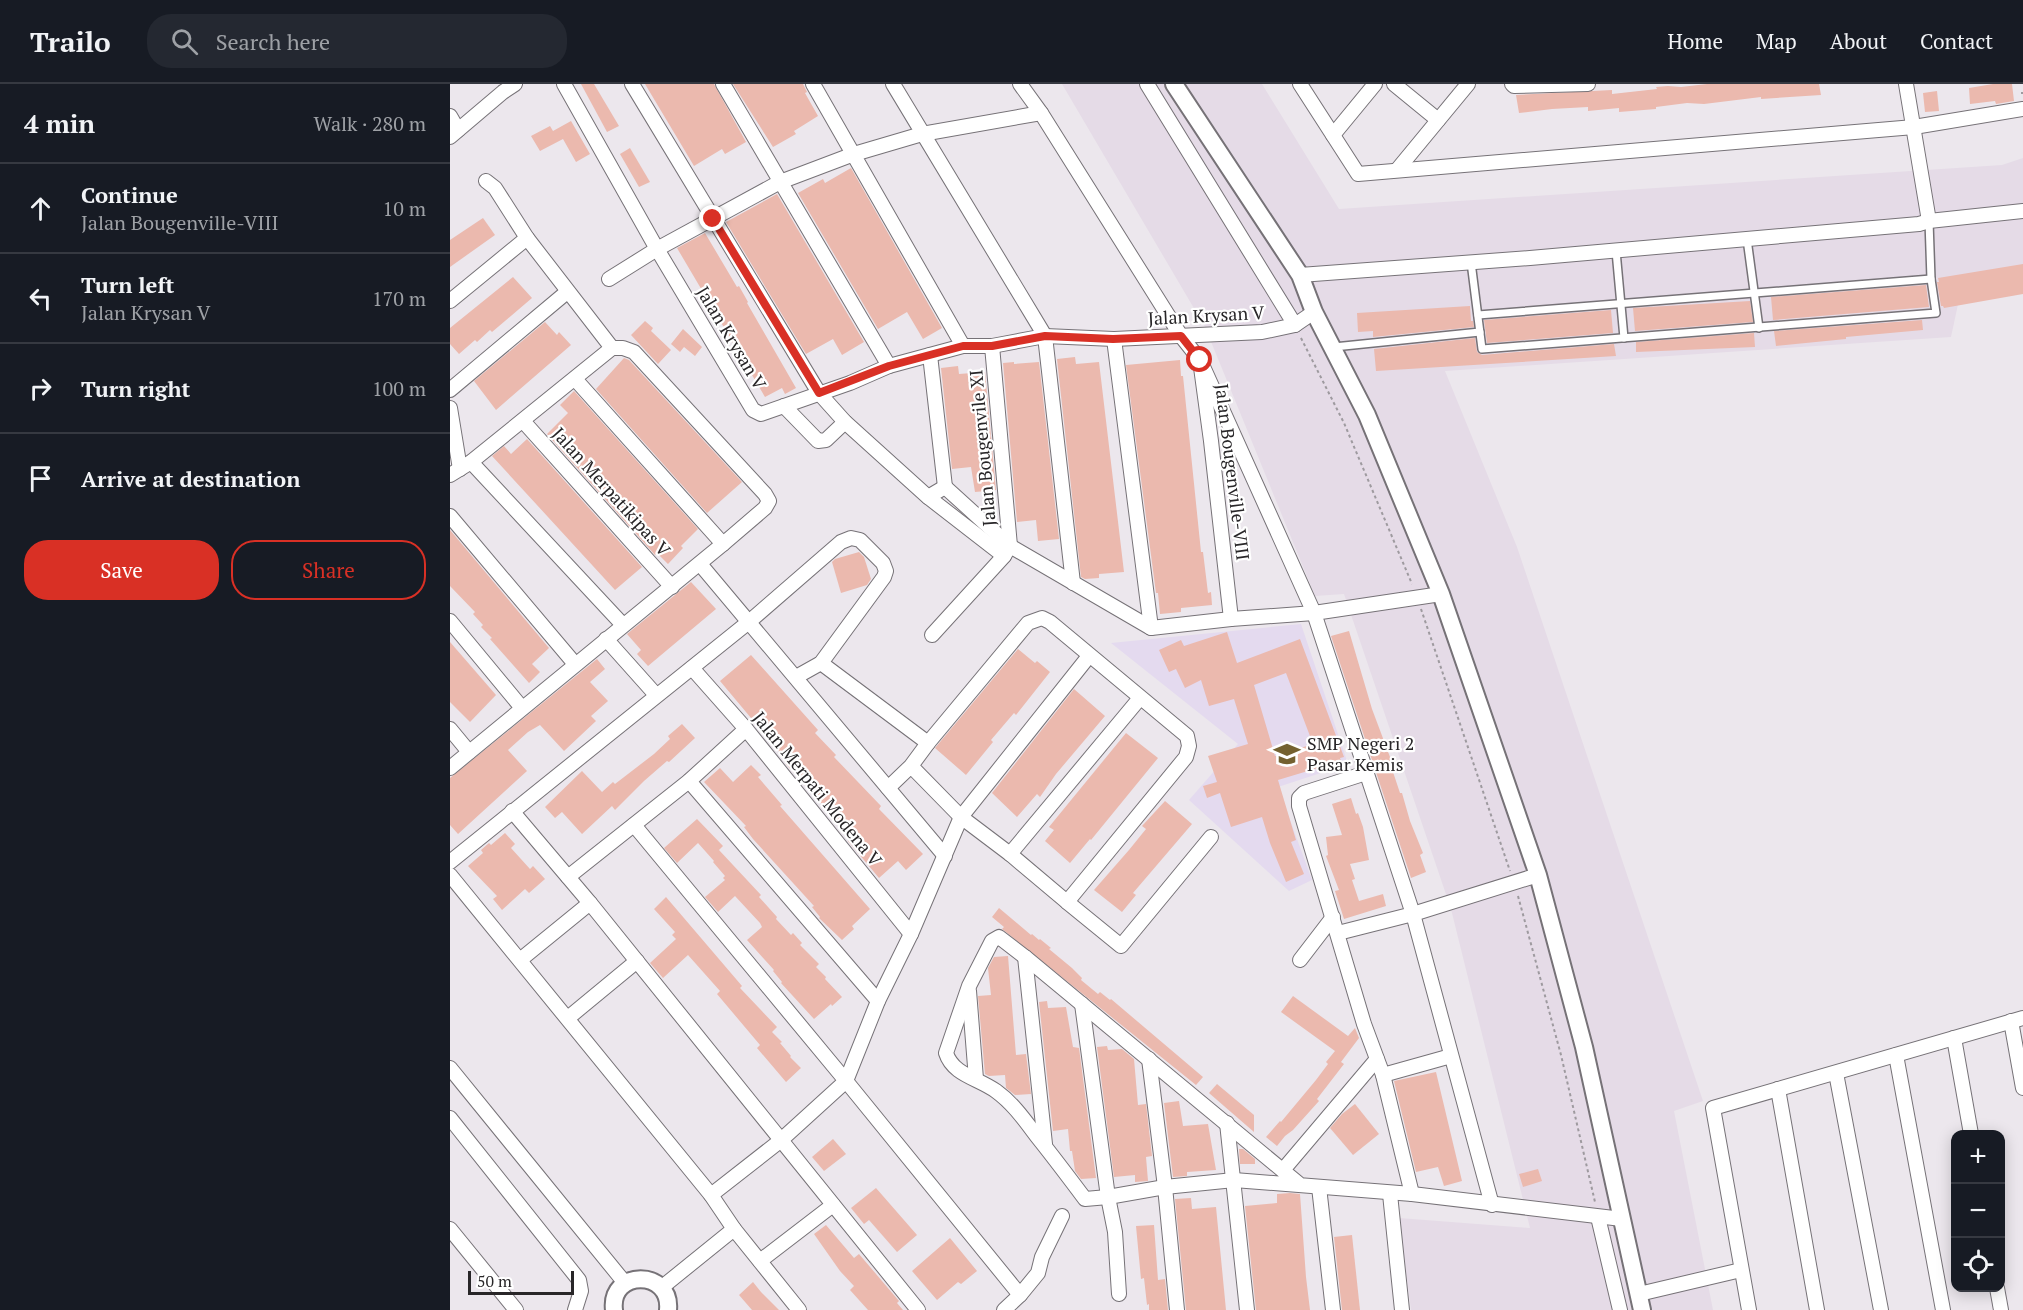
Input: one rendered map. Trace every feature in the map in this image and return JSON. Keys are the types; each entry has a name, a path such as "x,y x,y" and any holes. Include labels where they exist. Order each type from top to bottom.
{"street":[{"path":"454,133 500,88 515,84"},
{"name":"Jalan Krysan V","path":"564,84 657,249 753,410 761,414 889,366 963,346 992,346 1045,336 1113,339 1262,332 1295,325"},
{"path":"632,84 819,393 845,422 928,496 1007,551 1073,583 1151,628 1314,613 1441,594"},
{"path":"723,84 889,366"},
{"path":"813,84 963,346"},
{"path":"893,84 1045,336 1073,583"},
{"path":"1020,84 1181,336 1200,360 1314,613 1413,914 1492,1205"},
{"path":"1147,84 1295,325 1314,312"},
{"path":"1174,84 1300,275 1314,312 1367,415 1441,594 1538,874 1584,1047 1640,1302 1741,1270"},
{"path":"1300,84 1358,174 1914,127 2023,109"},
{"path":"1333,135 1375,84"},
{"path":"1394,84 1438,120"},
{"path":"1397,170 1468,84"},
{"path":"1512,84 1514,86 1587,84"},
{"path":"1906,84 1929,221"},
{"path":"609,279 657,249 780,182 854,154 922,134 1041,114"},
{"path":"450,116 454,133"},
{"path":"486,181 495,188 527,238 612,348"},
{"path":"1300,275 1919,224 2023,211"},
{"path":"450,301 527,238"},
{"path":"450,390 567,292"},
{"path":"1113,339 1151,628"},
{"name":"Jalan Bougenvile XI","path":"992,346 1007,551"},
{"path":"450,768 700,564 768,505 769,501 634,352 623,348 612,348 460,469"},
{"path":"930,356 945,487 1007,551"},
{"name":"Jalan Bougenville-VIII","path":"1200,360 1232,619"},
{"path":"575,379 723,544"},
{"path":"784,406 818,441 826,440 845,422"},
{"path":"450,408 460,469 623,625"},
{"name":"Jalan Merpatikipas V","path":"523,421 672,587"},
{"path":"928,496 945,487"},
{"path":"450,516 575,664"},
{"path":"450,862 750,621 841,542 851,538 860,540 883,563 886,571 884,577 821,663 796,677"},
{"path":"932,635 1007,551"},
{"path":"700,564 945,856"},
{"path":"888,788 911,766 1028,623 1042,618 1050,622 1187,736 1189,746 1186,757 1067,902"},
{"path":"450,621 522,708"},
{"path":"606,639 656,695"},
{"path":"711,1195 780,1141 846,1082 878,1001 911,934 961,817 1089,656"},
{"path":"821,663 928,743"},
{"name":"Jalan Merpati Modena V","path":"692,668 746,729 911,934"},
{"path":"1010,854 1140,698"},
{"path":"450,729 469,752"},
{"path":"568,877 689,781 746,729"},
{"path":"911,766 961,817 1010,854 1121,946 1211,837"},
{"path":"1366,773 1304,793 1299,798 1299,806 1364,1024 1383,1075 1412,1194"},
{"path":"689,781 878,1001"},
{"path":"512,811 590,903 918,1310"},
{"path":"634,825 1020,1295"},
{"path":"1338,933 1413,914 1538,874"},
{"path":"450,875 711,1195 734,1229 800,1310"},
{"path":"520,960 590,903"},
{"path":"1300,960 1333,917"},
{"path":"1299,1184 1025,957 1002,939 996,937 992,941 969,986 946,1053 949,1063 956,1070 996,1091 1014,1106 1085,1199 1234,1180 1412,1194 1622,1219"},
{"path":"1025,957 1045,1147"},
{"path":"568,1018 637,962"},
{"path":"969,986 976,1079"},
{"path":"1082,1005 1108,1197 1115,1232 1119,1294"},
{"path":"1749,1310 1713,1108 2017,1020"},
{"path":"2017,1020 2023,1064"},
{"path":"2017,1020 2023,1088"},
{"path":"1954,1038 1970,1130"},
{"path":"1896,1055 1943,1310"},
{"path":"1383,1075 1452,1056"},
{"path":"1149,1059 1177,1310"},
{"path":"1283,1170 1377,1059"},
{"path":"450,1068 624,1283"},
{"path":"1836,1072 1881,1310"},
{"path":"1778,1089 1817,1310"},
{"path":"450,1118 579,1280 581,1291 575,1310"},
{"path":"1227,1124 1247,1310"},
{"path":"1319,1187 1334,1310"},
{"path":"1390,1194 1402,1310"},
{"path":"760,1261 833,1205"},
{"path":"1004,1310 1038,1274 1042,1257 1062,1216"},
{"path":"1598,1217 1620,1310"},
{"path":"450,1229 516,1310"},
{"path":"662,1288 734,1229"},
{"path":"614,1310 613,1303 617,1292 624,1283 644,1278 662,1288 666,1295 668,1310"},
{"path":"1998,1292 2001,1310"}],"lane":[{"path":"1471,262 1482,349 1936,313 1931,279 1929,221"},
{"path":"1748,239 1759,327"},
{"path":"1616,250 1624,338"},
{"path":"1478,315 1931,279"},
{"path":"1332,347 1480,332"}],"path":[{"path":"1295,325 1344,423 1417,598 1514,883 1561,1055 1598,1217"}],"shaded area":[{"path":"1062,84 1262,84 1339,209 2002,165 2023,158 2023,274 1960,295 1951,337 1445,371 1517,547 1703,1101 1674,1111 1713,1310 1411,1310 1399,1218 1530,1228 1451,909 1344,594 1315,596 1205,327"},
{"name":"SMP Negeri 2 Pasar Kemis","path":"1301,624 1348,764 1278,787 1312,880 1289,891 1189,800 1238,744 1111,643"}],"building":[{"path":"581,84 594,84 619,126 607,132"},
{"path":"645,84 714,84 746,142 725,154 722,149 694,166"},
{"path":"733,84 803,84 807,92 805,93 818,116 794,131 796,134 773,147"},
{"path":"1707,84 1819,84 1821,95 1761,99 1761,97 1704,104 1687,103 1656,107 1656,109 1619,112 1619,108 1588,111 1588,107 1519,113 1516,95 1612,90 1612,94 1657,89 1656,87"},
{"path":"2012,84 2014,101 1970,104 1969,88"},
{"path":"1937,91 1939,111 1925,112 1923,93"},
{"path":"571,121 590,154 576,162 563,139 540,151 531,136 550,126 553,131"},
{"path":"630,148 650,182 639,187 620,154"},
{"path":"851,168 942,328 923,339 907,312 878,329 798,193 823,179 825,183"},
{"path":"777,194 864,342 842,355 833,339 806,354 726,222"},
{"path":"483,218 495,235 450,267 450,240"},
{"path":"705,233 737,287 739,286 796,388 785,394 782,388 765,397 677,248"},
{"path":"2023,264 2023,294 1944,308 1941,306 1938,278"},
{"path":"513,277 532,298 492,332 490,330 477,342 475,340 459,354 450,344 450,328"},
{"path":"1926,285 1929,307 1773,320 1771,297"},
{"path":"1750,301 1753,322 1635,331 1633,308"},
{"path":"1470,306 1471,321 1474,327 1373,337 1373,331 1358,332 1357,313"},
{"path":"1611,310 1613,333 1487,343 1484,320"},
{"path":"1922,320 1923,330 1776,346 1774,331"},
{"path":"645,321 653,328 651,331 671,350 658,364 631,335"},
{"path":"545,322 571,345 496,410 474,381"},
{"path":"683,329 702,347 695,356 684,347 680,352 671,344"},
{"path":"1754,333 1755,347 1636,352 1636,342"},
{"path":"1475,338 1477,352 1482,355 1614,344 1616,356 1376,371 1374,349"},
{"path":"1075,357 1076,364 1099,362 1124,572 1099,574 1099,578 1081,577 1057,359"},
{"path":"624,358 629,360 742,482 707,513 596,389"},
{"path":"1180,360 1201,552 1203,552 1208,593 1211,592 1212,605 1181,608 1181,612 1160,614 1126,365"},
{"path":"1014,362 1014,364 1039,362 1059,539 1038,541 1036,520 1017,522 1003,363"},
{"path":"958,366 959,374 985,372 996,490 975,492 971,467 952,469 941,368"},
{"path":"574,391 698,529 681,546 683,548 668,564 657,553 655,555 547,434 568,413 560,405"},
{"path":"527,439 642,567 615,590 492,456 504,446 511,454"},
{"path":"450,530 549,648 532,664 540,672 529,683 490,639 492,638 473,614 475,612 450,586"},
{"path":"859,552 864,557 871,579 867,585 841,593 832,562"},
{"path":"691,582 716,609 648,666 637,654 641,650 627,634"},
{"path":"1349,631 1400,793 1402,793 1423,853 1420,855 1426,872 1411,878 1331,636"},
{"path":"1227,632 1237,663 1300,639 1344,757 1340,758 1341,761 1278,780 1296,840 1291,842 1304,874 1286,882 1262,817 1231,827 1220,793 1207,798 1203,786 1217,782 1208,756 1248,744 1234,699 1209,706 1201,680 1185,688 1176,669 1169,672 1159,650 1181,640 1184,646","holes":["1286,673 1313,744 1275,756 1254,685"]},
{"path":"450,642 496,695 470,722 450,702"},
{"path":"1018,649 1050,672 1016,715 1014,713 991,740 993,742 966,775 935,748"},
{"path":"751,655 818,730 815,733 836,755 834,757 881,806 879,809 923,854 906,870 898,861 879,878 848,841 852,837 786,764 788,762 720,681"},
{"path":"597,659 605,669 590,682 608,701 591,716 596,721 564,751 540,725 528,732 508,750 527,771 458,834 450,825 450,778"},
{"path":"1074,689 1105,716 1056,774 1040,797 1037,794 1017,817 992,793"},
{"path":"682,724 695,738 644,781 615,810 612,806 582,834 562,812 555,818 545,807 582,771 602,792 654,754 670,739 668,736"},
{"path":"1126,733 1158,758 1070,863 1045,841 1054,830 1049,827"},
{"path":"751,765 761,775 758,777 782,805 780,806 870,909 852,926 854,929 842,940 819,918 812,907 814,906 753,839 744,827 746,826 704,782 720,768 733,782"},
{"path":"1351,798 1363,827 1369,860 1350,864 1355,879 1352,880 1359,901 1383,894 1386,906 1344,919 1335,891 1339,890 1326,856 1328,855 1326,837 1342,835 1332,804"},
{"path":"1165,801 1192,824 1133,893 1136,895 1122,912 1094,890 1146,829 1142,826"},
{"path":"697,819 723,846 719,850 761,895 759,897 777,917 776,919 802,943 800,945 819,964 816,967 842,997 814,1019 781,983 774,970 747,940 762,927 760,923 735,896 718,912 705,897 725,880 723,878 725,876 714,861 698,843 677,863 664,848"},
{"path":"505,833 515,844 511,848 530,869 533,866 545,879 529,893 525,889 502,910 493,899 497,896 468,866 483,853 481,850"},
{"path":"666,897 742,986 740,988 777,1027 772,1032 801,1068 786,1082 757,1048 760,1045 717,994 720,991 688,955 663,978 650,963 676,939 672,935 675,932 654,909"},
{"path":"999,908 1031,935 1051,948 1049,949 1072,968 1082,978 1081,980 1098,994 1100,992 1111,999 1203,1077 1196,1085 1002,929 1004,927 992,917"},
{"path":"1008,956 1016,1055 1026,1054 1031,1094 1015,1095 1006,1088 1005,1075 985,1074 978,996 991,995 988,968 994,957"},
{"path":"1293,996 1348,1036 1355,1028 1359,1038 1341,1062 1344,1064 1317,1099 1319,1101 1277,1146 1266,1137 1316,1080 1335,1051 1281,1012"},
{"path":"1047,1001 1048,1008 1066,1007 1073,1047 1079,1048 1096,1178 1081,1179 1075,1171 1068,1129 1053,1131 1039,1002"},
{"path":"1107,1046 1108,1050 1122,1049 1134,1059 1138,1105 1146,1104 1152,1156 1146,1157 1148,1181 1135,1182 1135,1175 1114,1177 1097,1047"},
{"path":"1436,1072 1462,1181 1444,1186 1438,1167 1416,1172 1394,1081"},
{"path":"1217,1084 1254,1115 1254,1132 1209,1093"},
{"path":"1179,1101 1183,1126 1208,1124 1216,1170 1187,1172 1187,1176 1173,1177 1164,1103"},
{"path":"1355,1104 1379,1134 1353,1155 1330,1128"},
{"path":"833,1139 846,1154 824,1171 812,1157"},
{"path":"1239,1149 1243,1149 1255,1159 1255,1164 1240,1164"},
{"path":"1538,1169 1542,1181 1523,1187 1519,1174"},
{"path":"876,1188 917,1235 897,1252 869,1220 864,1224 851,1208"},
{"path":"1277,1194 1300,1194 1310,1310 1256,1310 1245,1206 1277,1203"},
{"path":"1191,1198 1192,1209 1216,1207 1226,1310 1186,1310 1175,1199"},
{"path":"826,1225 854,1258 859,1254 899,1301 897,1303 903,1310 868,1310 850,1290 854,1286 840,1271 814,1234"},
{"path":"1154,1225 1158,1280 1165,1279 1168,1310 1149,1310 1144,1278 1141,1279 1136,1226"},
{"path":"1352,1235 1360,1310 1342,1310 1334,1237"},
{"path":"950,1238 977,1271 961,1284 958,1282 937,1300 912,1271"},
{"path":"753,1282 779,1310 752,1310 739,1295"}],"place":[{"name":"SMP Negeri 2 Pasar Kemis","path":"1287,754"}],"route":[{"path":"713,219 819,393 889,366 963,346 992,346 1045,336 1113,339 1181,336 1200,360"}]}
